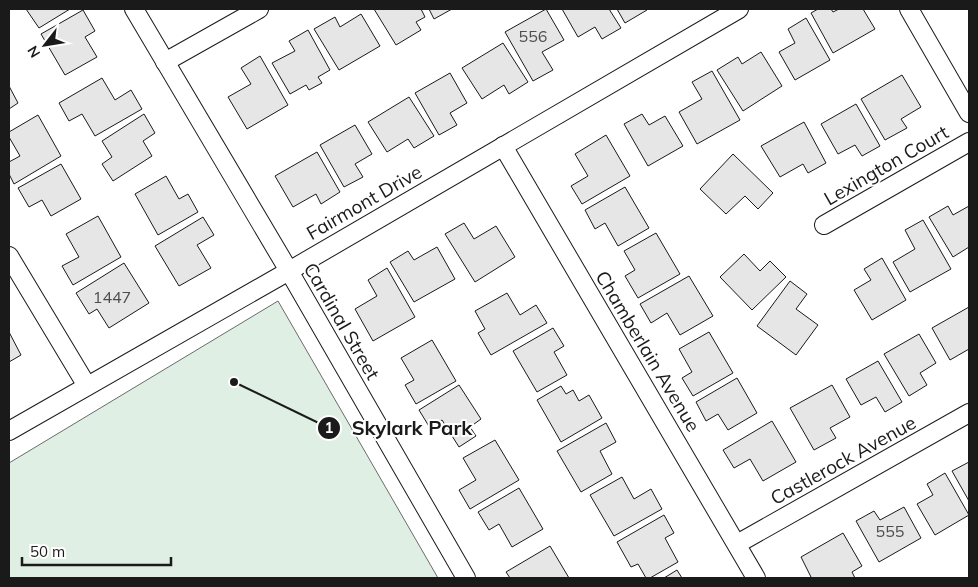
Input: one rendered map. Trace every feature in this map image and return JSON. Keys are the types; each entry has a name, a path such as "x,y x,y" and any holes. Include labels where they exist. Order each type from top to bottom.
{"street":[{"name":"Cardinal Street","path":"134,9 289,270 466,578"},
{"path":"165,62 259,9"},
{"name":"Fairmont Drive","path":"9,431 740,9"},
{"path":"909,9 969,113"},
{"name":"Lexington Court","path":"824,225 969,142"},
{"name":"Chamberlain Avenue","path":"503,146 756,578"},
{"path":"9,256 87,386"},
{"name":"Castlerock Avenue","path":"737,544 969,414"}],"green space":[{"path":"278,301 438,578 9,578 9,463"}],"building":[{"path":"26,9 70,9 39,28"},
{"path":"374,9 421,9 425,17 416,22 421,30 396,45"},
{"path":"429,9 452,9 434,19"},
{"path":"546,9 564,40 542,52 553,70 533,81 505,32"},
{"path":"562,9 609,9 621,28 602,39 595,27 578,37"},
{"path":"617,9 646,9 647,10 625,23"},
{"path":"818,9 831,9 833,12 839,9 863,9 875,29 833,53 811,13"},
{"path":"83,10 95,31 85,37 97,57 65,75 41,34"},
{"path":"361,14 380,46 339,70 314,29 335,17 340,27"},
{"path":"806,18 830,60 795,80 779,52 795,43 788,29"},
{"path":"308,30 330,70 318,77 322,83 309,90 306,85 290,94 272,63 295,51 289,41"},
{"path":"503,43 528,82 509,94 504,85 482,99 462,68"},
{"path":"761,52 782,86 743,111 717,70 738,57 742,64"},
{"path":"260,56 288,105 247,129 228,97 251,84 241,68"},
{"path":"712,71 740,120 697,144 679,112 702,99 692,82"},
{"path":"450,73 467,103 450,113 457,125 439,135 415,93"},
{"path":"902,75 921,107 901,119 907,128 885,140 861,99"},
{"path":"102,78 115,100 131,90 142,109 95,136 82,114 69,121 59,103"},
{"path":"9,86 18,103 9,109"},
{"path":"409,97 434,136 414,148 408,139 387,152 368,122"},
{"path":"856,104 880,146 862,156 855,145 838,154 821,124"},
{"path":"144,114 155,133 143,141 152,156 113,181 102,164 112,157 102,141"},
{"path":"642,114 649,125 665,116 683,146 648,166 624,124"},
{"path":"38,115 61,156 14,184 9,174 9,162 20,156 9,137 9,132"},
{"path":"804,122 826,163 808,173 803,164 780,177 761,146"},
{"path":"355,125 372,154 355,164 363,177 344,187 320,145"},
{"path":"606,135 630,176 582,204 571,186 588,176 575,154"},
{"path":"317,152 340,192 321,204 316,194 293,207 275,176"},
{"path":"733,154 773,193 758,209 745,196 726,214 700,189"},
{"path":"61,164 81,199 51,216 42,200 29,207 18,188"},
{"path":"166,176 179,199 188,194 198,212 158,235 135,194"},
{"path":"625,187 649,228 618,246 605,223 595,229 585,210"},
{"path":"948,206 953,215 969,206 969,247 953,257 929,217"},
{"path":"98,216 121,257 73,285 62,266 79,257 66,234"},
{"path":"203,217 214,235 197,245 211,268 179,286 155,246"},
{"path":"923,220 951,269 910,292 893,262 915,249 905,230"},
{"path":"464,223 474,239 496,226 515,257 475,282 445,234"},
{"path":"656,233 680,274 638,298 625,276 635,270 624,251"},
{"path":"437,247 455,279 414,302 390,262 408,251 414,260"},
{"path":"744,254 760,271 770,261 786,277 752,310 720,277"},
{"path":"882,258 906,300 872,320 854,290 871,280 864,269"},
{"path":"124,263 149,303 109,328 97,309 89,314 76,293"},
{"path":"387,268 415,317 373,341 355,309 377,296 368,280"},
{"path":"689,276 713,316 680,335 667,313 651,323 640,304"},
{"path":"790,281 807,294 796,309 818,325 796,355 757,326"},
{"path":"507,293 520,315 536,305 547,323 491,355 478,333 485,329 475,311"},
{"path":"969,307 969,349 950,360 932,328"},
{"path":"553,328 564,346 554,352 567,375 537,392 513,351"},
{"path":"9,332 21,355 9,362"},
{"path":"709,332 733,373 693,396 682,378 692,372 679,349"},
{"path":"919,334 936,363 920,373 927,385 909,396 884,354"},
{"path":"432,340 456,381 416,404 405,385 414,380 401,358"},
{"path":"878,361 902,402 885,412 876,397 861,405 846,379"},
{"path":"737,378 757,413 728,430 718,414 706,421 696,402"},
{"path":"459,385 481,419 470,427 476,436 459,447 442,420 430,428 419,410"},
{"path":"832,385 850,417 830,428 836,438 814,450 790,408"},
{"path":"561,386 566,394 573,390 579,401 589,395 602,418 561,442 537,400"},
{"path":"772,421 796,462 763,481 750,459 734,468 723,450"},
{"path":"606,423 616,442 600,451 612,474 581,492 557,451"},
{"path":"495,440 519,480 470,509 459,490 476,480 463,458"},
{"path":"969,462 969,501 952,471"},
{"path":"945,473 969,515 935,535 917,504 933,495 927,484"},
{"path":"622,477 634,499 651,489 662,509 614,536 590,495"},
{"path":"519,488 543,529 512,547 499,524 489,530 478,512"},
{"path":"904,507 921,538 879,562 856,521 874,511 880,520"},
{"path":"664,515 674,533 665,538 678,562 650,578 646,578 638,564 631,567 617,542"},
{"path":"843,533 862,566 852,572 855,578 808,578 811,577 801,557"},
{"path":"550,546 569,578 510,578 506,572"},
{"path":"677,570 682,578 664,578"}],"place":[{"name":"Skylark Park","path":"234,382"}]}
